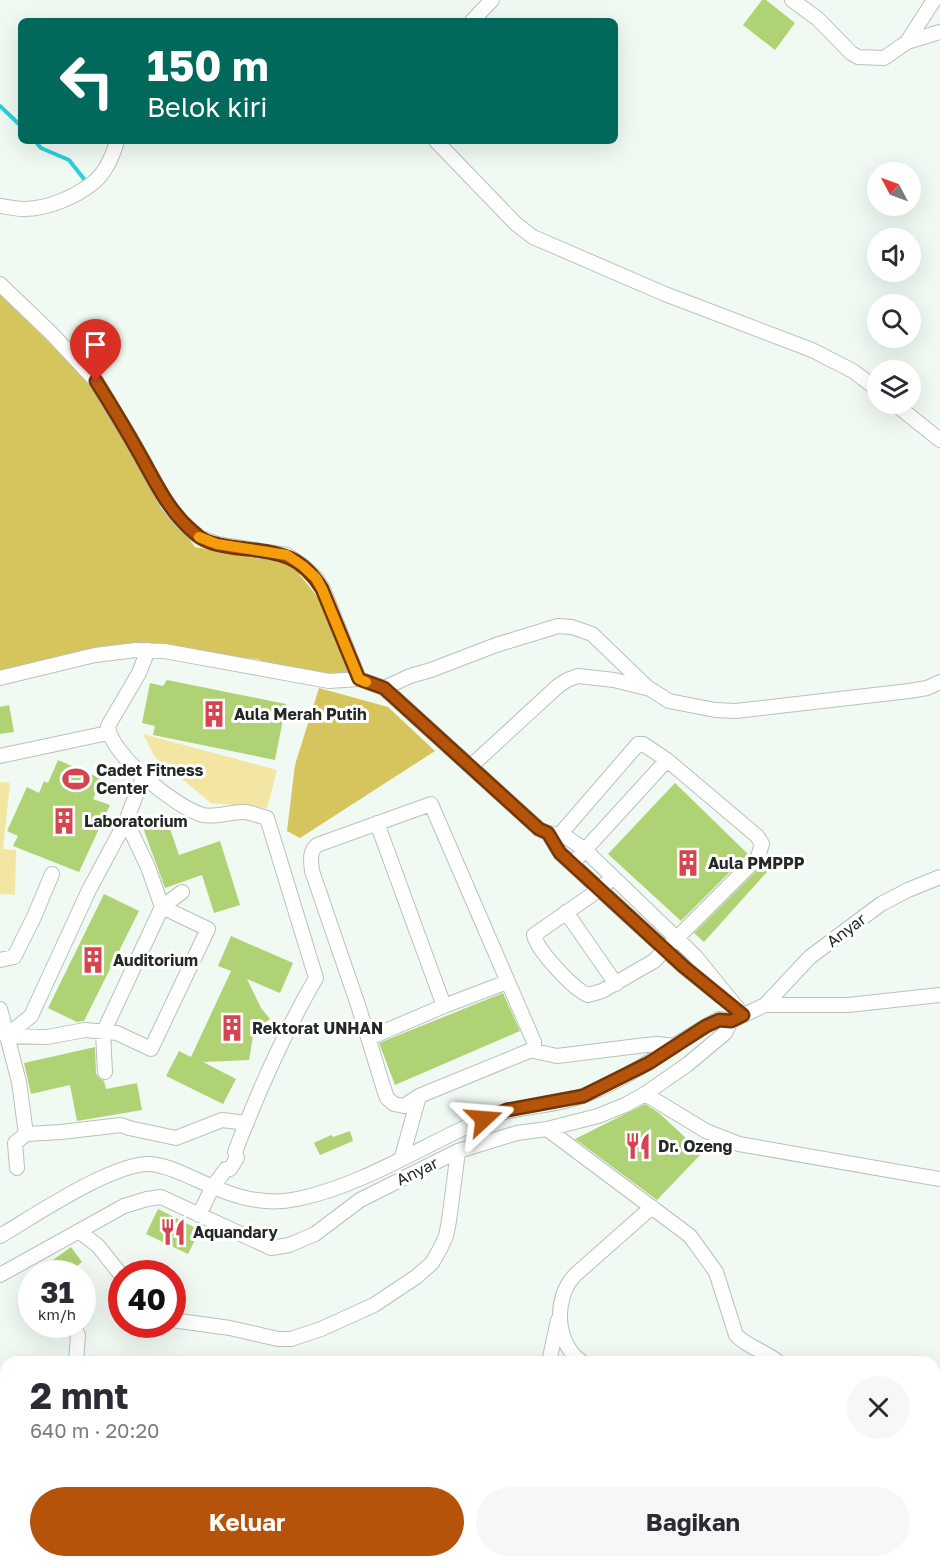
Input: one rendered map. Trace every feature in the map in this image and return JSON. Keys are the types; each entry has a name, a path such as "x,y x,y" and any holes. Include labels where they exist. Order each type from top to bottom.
{"street":[{"path":"475,18 492,0"},
{"path":"792,0 818,19 851,53 858,57 884,58 907,42 940,32"},
{"path":"907,42 934,0"},
{"path":"0,206 30,208 52,204 74,194 95,181 111,158 116,144"},
{"path":"439,144 516,224 533,237 665,294 812,350 853,371 867,382"},
{"path":"0,284 96,381 167,504 181,521 199,537 217,544 287,555 316,578 359,679"},
{"path":"908,414 940,440"},
{"path":"384,688 410,675 431,670 496,645 558,626 572,627 592,634 650,689 669,701 715,710 736,711 909,691 927,688 940,682"},
{"path":"148,650 139,673 108,726 108,733 143,777 168,797 204,815 243,812 267,818 316,978 295,1014 235,1152 224,1166 226,1169 212,1188 199,1215"},
{"path":"0,678 94,656 148,650 329,681 359,679 384,688 539,829 585,850 695,956 731,1018"},
{"path":"471,766 567,680 578,676 614,680 650,689"},
{"path":"0,756 108,733"},
{"path":"553,837 638,744 643,744 667,760 757,836 762,844 758,857 648,966 602,991 588,994 582,992 540,948 534,937 536,933 600,890 613,877"},
{"path":"572,864 667,760"},
{"path":"6,1036 31,1016 89,890 126,821 143,777"},
{"path":"534,1051 534,1042 431,804 317,845 310,860 312,871 369,1038 377,1070 387,1098 394,1104 404,1106 419,1096 530,1051 557,1056 646,1045 674,1046"},
{"path":"6,1036 47,1037 85,1030 117,1033 151,1049 208,929 162,907 126,821"},
{"path":"377,823 444,1006"},
{"path":"553,837 572,864 683,966 731,1018"},
{"path":"0,960 14,957 52,874"},
{"name":"Anyar","path":"0,1236 95,1181 123,1168 152,1164 171,1168 235,1197 278,1203 328,1192 507,1110 583,1096 649,1063 674,1046 731,1018 765,1005 810,957 881,904 940,877"},
{"path":"105,1072 103,1033 162,907 182,891"},
{"path":"567,912 616,984"},
{"path":"369,1038 507,982"},
{"path":"765,1005 848,1005 940,995"},
{"path":"0,1009 19,1082 26,1134"},
{"name":"Anyar","path":"40,1260 80,1232 124,1206 161,1197 271,1248 289,1245 315,1234 360,1200 458,1151 517,1134 598,1116 625,1105 645,1094 687,1064 725,1033 731,1018"},
{"path":"645,1094 706,1131 740,1144 940,1179"},
{"path":"402,1157 419,1096"},
{"path":"17,1168 15,1143 26,1134 121,1125 176,1138 222,1120 247,1123"},
{"path":"547,1129 690,1236 716,1272 736,1335 742,1341 770,1356"},
{"path":"186,1322 230,1328 278,1339 291,1339 321,1329 374,1305 416,1277 432,1263 440,1249 447,1236 458,1151"},
{"path":"550,1356 562,1294 569,1281 652,1207"},
{"path":"80,1232 98,1246 109,1260"},
{"name":"Anyar","path":"0,1275 18,1271"},
{"path":"559,1318 566,1342 573,1356"},
{"path":"76,1356 78,1338"}],"shaded area":[{"path":"0,294 84,377 140,455 157,494 195,547 260,559 279,559 292,565 320,600 335,638 352,669 345,676 301,676 257,659 137,648 0,674"},
{"path":"319,688 388,707 435,751 300,838 287,831 295,765"},
{"path":"143,734 277,770 267,808 211,803 155,757"},
{"path":"0,782 10,783 3,849 16,850 15,895 0,894"}],"building":[{"path":"762,0 766,0 795,23 775,50 743,25"},
{"name":"Aula Merah Putih","path":"167,680 286,704 275,760 153,735 155,726 142,723 150,683 163,686"},
{"path":"9,705 14,732 0,734 0,707"},
{"name":"Laboratorium","path":"58,760 102,779 93,799 110,805 79,872 13,846 18,836 7,831 27,787 39,793 44,781 48,783"},
{"name":"Aula PMPPP","path":"675,783 748,854 681,921 608,854"},
{"path":"166,817 179,855 220,841 240,905 214,913 202,875 165,888 142,825"},
{"path":"761,866 767,872 704,942 694,933"},
{"name":"Auditorium","path":"104,894 139,911 84,1021 77,1022 48,1008"},
{"path":"231,936 293,963 280,993 247,979 261,1008 270,1019 261,1025 253,1036 249,1060 203,1062 236,1079 223,1104 166,1076 179,1051 191,1057 231,971 218,966"},
{"path":"503,993 520,1031 395,1085 379,1043"},
{"path":"95,1047 96,1073 104,1081 106,1089 137,1083 142,1110 77,1121 70,1085 31,1094 24,1063"},
{"name":"Dr. Ozeng","path":"645,1104 659,1113 702,1153 657,1200 575,1139"},
{"path":"350,1131 353,1141 320,1155 314,1143 331,1135 333,1137"},
{"name":"Aquandary","path":"158,1209 200,1230 188,1254 146,1234"},
{"path":"71,1247 81,1260 53,1260"}],"waterway":[{"path":"0,106 18,123"},
{"path":"38,144 41,148 69,160 84,179"}],"slow traffic":[{"path":"199,537 217,544 287,555 303,566 316,578 322,589 359,679 366,682"}],"place":[{"name":"Aula Merah Putih","path":"214,714"},
{"name":"Cadet Fitness Center","path":"76,779"},
{"name":"Laboratorium","path":"64,821"},
{"name":"Aula PMPPP","path":"688,863"},
{"name":"Auditorium","path":"93,960"},
{"name":"Rektorat UNHAN","path":"232,1028"},
{"name":"Dr. Ozeng","path":"638,1146"},
{"name":"Aquandary","path":"173,1232"}],"route":[{"path":"96,381 167,504 181,521 199,537 217,544 287,555 303,566 316,578 322,589 359,679 384,688 539,829 548,833 560,853 683,966 743,1015 731,1021 719,1020 706,1026 649,1063 583,1096 507,1110 484,1119"}]}
